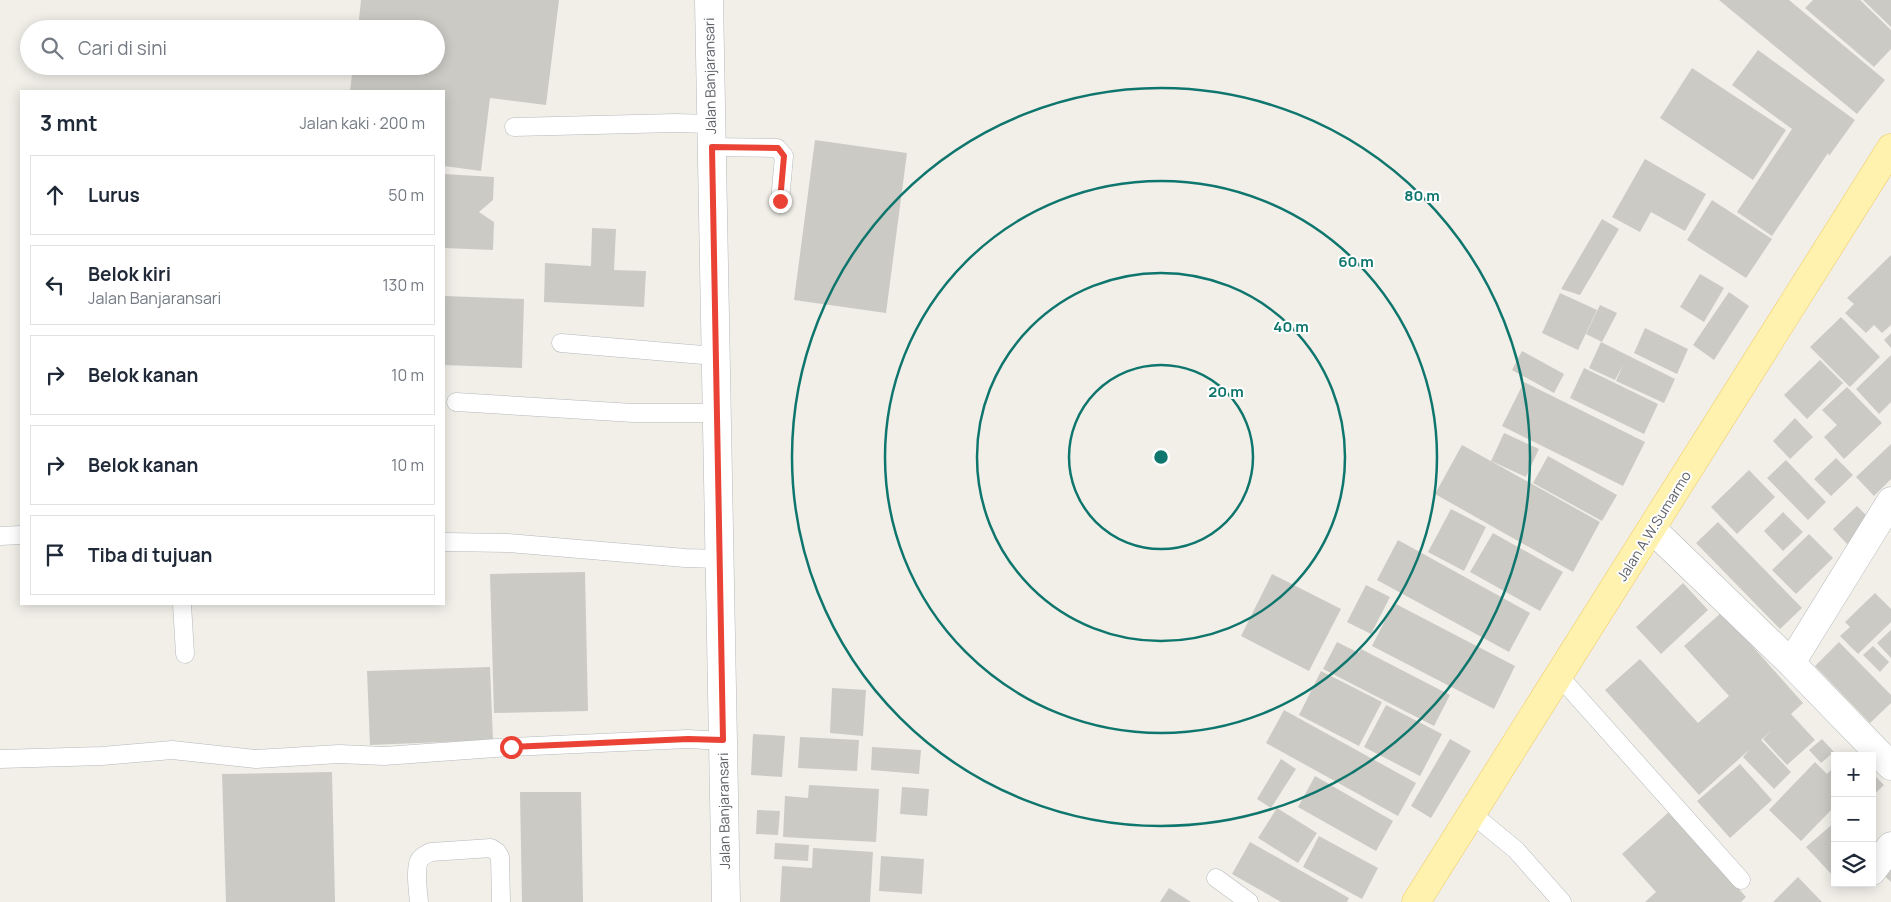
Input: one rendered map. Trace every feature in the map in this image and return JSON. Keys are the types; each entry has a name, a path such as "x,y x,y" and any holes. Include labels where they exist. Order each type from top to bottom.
{"main road":[{"name":"Jalan A.W.Sumarmo","path":"1416,902 1889,158"}],"street":[{"name":"Jalan Banjaransari","path":"709,0 726,902"},
{"path":"1791,663 1891,501"},
{"path":"1652,529 1791,663 1891,766"},
{"path":"1876,866 1891,846"}],"lane":[{"path":"514,127 665,124 778,148 784,156 780,201"},
{"path":"561,343 715,356"},
{"path":"456,402 633,413 716,413"},
{"path":"0,536 20,536"},
{"path":"445,542 508,543 685,558 719,559"},
{"path":"182,605 185,654"},
{"path":"1559,676 1742,880"},
{"path":"0,760 102,756 172,750 256,759 339,754 384,756 511,747 688,739 723,740"},
{"path":"1471,813 1516,850 1562,902"},
{"path":"418,902 419,860 425,854 491,848 500,857 501,902"},
{"path":"1216,878 1249,902"}],"building":[{"path":"361,0 559,0 546,105 490,98 481,171 445,166 445,90 350,90 352,75 445,75 445,20 359,20"},
{"path":"1719,0 1789,0 1885,80 1857,114"},
{"path":"1813,0 1860,0 1891,30 1891,49 1874,67 1805,8"},
{"path":"1863,0 1891,0 1891,27"},
{"path":"1758,50 1855,120 1829,156 1828,153 1772,236 1737,212 1792,129 1732,85"},
{"path":"1692,68 1786,130 1753,180 1660,118"},
{"path":"815,140 907,153 886,313 794,300"},
{"path":"1645,159 1706,194 1685,231 1651,212 1640,232 1612,217"},
{"path":"445,174 494,177 493,200 479,212 494,222 493,250 445,248"},
{"path":"1712,200 1772,239 1746,278 1687,240"},
{"path":"1602,219 1619,229 1580,295 1561,289"},
{"path":"592,228 616,229 614,270 646,271 644,307 544,302 545,263 591,266"},
{"path":"1891,255 1891,325 1882,333 1874,325 1866,333 1845,313 1854,304 1847,298"},
{"path":"1700,274 1724,288 1704,322 1680,307"},
{"path":"1729,292 1749,306 1714,360 1693,345"},
{"path":"1560,293 1597,310 1578,350 1542,333"},
{"path":"445,296 524,299 522,368 445,365"},
{"path":"1600,305 1617,313 1602,342 1586,334"},
{"path":"1841,317 1880,357 1850,387 1810,347"},
{"path":"1645,328 1688,349 1677,374 1634,353"},
{"path":"1891,333 1891,348 1884,340"},
{"path":"1601,342 1675,379 1664,403 1616,381 1623,365 1615,380 1589,368"},
{"path":"1522,351 1564,374 1554,393 1512,370"},
{"path":"1891,355 1891,402 1879,414 1856,389"},
{"path":"1820,360 1843,383 1807,419 1784,395"},
{"path":"1584,368 1658,404 1644,434 1570,398"},
{"path":"1524,382 1645,442 1623,486 1502,426"},
{"path":"1847,387 1882,423 1844,459 1824,437 1837,425 1822,410"},
{"path":"1795,418 1813,437 1790,459 1773,441"},
{"path":"1504,433 1539,449 1526,477 1491,461"},
{"path":"1891,444 1891,479 1874,496 1856,477"},
{"path":"1462,445 1600,522 1573,572 1435,494"},
{"path":"1548,456 1617,495 1602,521 1533,483"},
{"path":"1836,458 1853,475 1831,496 1814,479"},
{"path":"1786,460 1826,502 1808,520 1767,478"},
{"path":"1749,470 1775,497 1737,534 1711,507"},
{"path":"1857,506 1871,520 1847,544 1833,529"},
{"path":"1451,509 1486,527 1464,571 1428,552"},
{"path":"1783,512 1803,532 1783,551 1764,531"},
{"path":"1718,522 1802,608 1780,629 1696,543"},
{"path":"1493,533 1563,572 1540,611 1470,572"},
{"path":"1809,534 1833,558 1796,594 1772,570"},
{"path":"1398,540 1530,613 1509,652 1377,580"},
{"path":"585,572 588,711 494,713 490,574"},
{"path":"1272,574 1341,609 1309,671 1241,636"},
{"path":"1683,583 1708,610 1661,654 1636,627"},
{"path":"1366,585 1390,597 1371,634 1347,622"},
{"path":"1875,593 1891,609 1891,622 1858,654 1840,636 1850,627 1845,622"},
{"path":"1394,603 1515,666 1494,709 1372,646"},
{"path":"1722,612 1803,703 1791,714 1815,740 1787,765 1763,739 1772,730 1761,740 1791,772 1774,789 1743,757 1750,749 1699,795 1605,690 1640,659 1698,723 1729,696 1684,646"},
{"path":"1891,630 1891,658 1877,643"},
{"path":"1337,642 1359,653 1361,649 1450,695 1434,726 1323,669"},
{"path":"1839,642 1891,695 1891,703 1870,723 1815,666"},
{"path":"1873,646 1889,662 1880,672 1863,655"},
{"path":"490,667 493,740 370,745 367,671"},
{"path":"1321,671 1382,702 1359,746 1299,715"},
{"path":"832,688 866,690 863,736 830,733"},
{"path":"1386,705 1442,734 1420,776 1364,747"},
{"path":"1284,710 1416,783 1398,816 1266,743"},
{"path":"753,734 785,736 782,777 751,775"},
{"path":"800,737 859,740 857,771 798,768"},
{"path":"1450,739 1471,751 1431,818 1411,806"},
{"path":"1822,739 1834,752 1831,752 1831,755 1821,763 1809,750"},
{"path":"872,747 921,750 919,774 871,770"},
{"path":"1281,759 1296,769 1271,808 1257,799"},
{"path":"1815,762 1827,774 1831,770 1831,810 1801,841 1769,810"},
{"path":"1740,764 1772,800 1730,838 1697,801"},
{"path":"332,772 335,902 226,902 222,774"},
{"path":"1315,776 1393,821 1376,851 1298,807"},
{"path":"1876,777 1884,785 1876,792"},
{"path":"809,785 879,789 876,842 783,837 785,796 808,798"},
{"path":"902,787 929,789 927,816 900,814"},
{"path":"520,792 581,792 583,902 522,902"},
{"path":"1277,808 1317,833 1298,863 1258,838"},
{"path":"757,810 780,811 778,835 756,834"},
{"path":"1669,812 1746,897 1741,902 1645,902 1656,892 1622,854"},
{"path":"1831,825 1831,874 1806,847"},
{"path":"1319,836 1378,868 1362,899 1303,867"},
{"path":"1250,842 1349,898 1347,902 1281,902 1232,874"},
{"path":"775,843 809,845 808,861 774,859"},
{"path":"813,848 873,852 870,902 780,902 782,866 812,868"},
{"path":"881,856 924,859 922,894 879,891"},
{"path":"1891,861 1891,882 1880,872"},
{"path":"1798,877 1822,902 1773,902"},
{"path":"1169,888 1191,902 1160,902"}],"route":[{"path":"511,747 688,739 723,740 712,147 778,148 784,156 780,201"}]}
